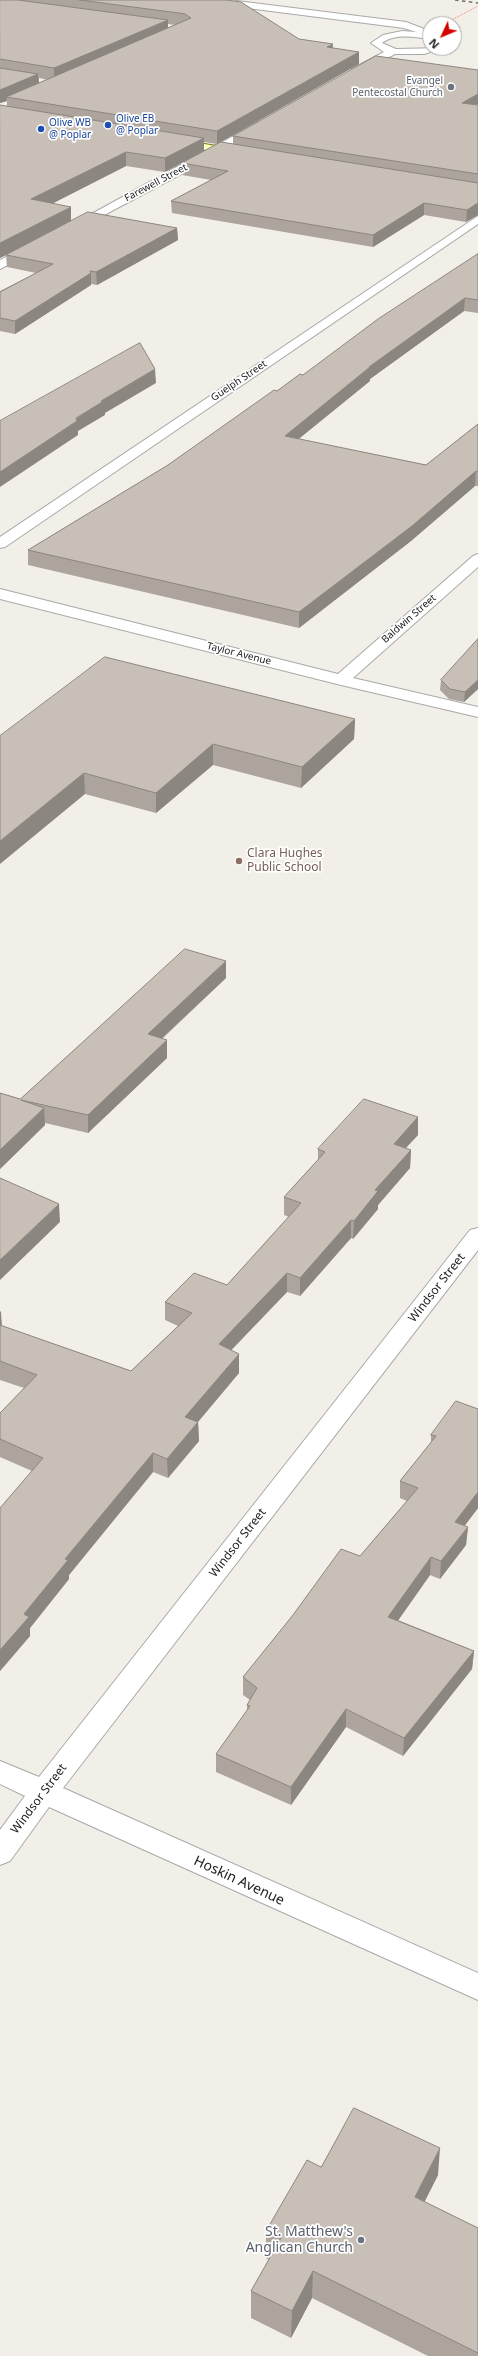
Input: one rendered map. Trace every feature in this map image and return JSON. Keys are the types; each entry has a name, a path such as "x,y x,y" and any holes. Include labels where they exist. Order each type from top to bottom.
{"main road":[{"path":"166,141 250,154"}],"street":[{"path":"208,0 406,25 422,31"},
{"path":"422,36 383,37 376,43 378,46 393,51 414,52 422,51"},
{"path":"345,77 393,51"},
{"name":"Farewell Street","path":"64,232 219,149 270,119"},
{"name":"Guelph Street","path":"0,544 478,219"},
{"path":"0,265 42,243"},
{"name":"Baldwin Street","path":"341,680 478,559"},
{"name":"Taylor Avenue","path":"0,594 341,680 478,712"},
{"name":"Windsor Street","path":"0,1852 44,1791 478,1235"},
{"name":"Hoskin Avenue","path":"0,1772 478,1987"}],"path":[{"path":"459,16 478,6"}],"building":[{"path":"0,0 18,0 168,20 54,68 0,59"},
{"path":"80,0 226,0 241,2 299,39 333,44 327,47 359,52 217,131 6,97 191,18 185,14"},
{"path":"376,56 478,70 478,94 462,103 478,105 478,174 233,136"},
{"path":"0,68 38,74 0,90"},
{"path":"0,105 204,138 165,158 126,152 31,199 71,207 0,243"},
{"path":"221,142 478,183 478,203 467,210 424,203 373,235 171,201 228,171 182,163"},
{"path":"88,212 177,228 96,272 90,271 91,273 15,321 0,318 0,292 53,264 6,255"},
{"path":"478,254 478,300 465,298 369,367 285,436 426,465 478,424 478,472 476,471 412,526 299,612 28,550 168,465 274,390 277,391 300,374 303,375 378,319"},
{"path":"140,343 155,369 101,401 104,401 76,418 77,421 0,472 0,421"},
{"path":"478,639 478,680 465,692 450,689 441,680"},
{"path":"105,657 355,719 302,767 213,744 156,793 84,773 0,841 0,736"},
{"path":"185,949 226,961 148,1034 167,1040 88,1115 21,1100 44,1108 0,1150 0,1093 20,1099"},
{"path":"364,1099 418,1117 394,1144 411,1150 375,1190 378,1191 354,1221 351,1220 300,1278 287,1273 219,1344 239,1354 185,1417 198,1422 167,1459 153,1453 65,1559 68,1560 24,1614 29,1617 0,1650 0,1508 43,1458 0,1439 0,1413 37,1375 0,1361 0,1325 131,1371 192,1313 165,1302 194,1273 227,1285 301,1203 284,1197 325,1152 318,1149"},
{"path":"0,1178 59,1204 0,1260"},
{"path":"456,1401 478,1409 478,1492 455,1522 468,1527 441,1561 431,1557 388,1617 474,1651 404,1738 346,1709 291,1787 216,1754 250,1706 247,1705 257,1688 243,1677 293,1615 341,1549 360,1556 418,1488 400,1481 436,1436 431,1435"},
{"name":"St. Matthew's Anglican Church","path":"354,2108 440,2148 415,2197 478,2228 478,2353 313,2271 292,2311 251,2291 281,2238 266,2231 307,2160 321,2167"}],"railway":[{"path":"455,0 478,3"}],"place":[{"name":"Evangel Pentecostal Church","path":"451,87"},
{"name":"Olive EB @ Poplar","path":"108,125"},
{"name":"Olive WB @ Poplar","path":"41,129"},
{"name":"Clara Hughes Public School","path":"239,861"},
{"name":"St. Matthew's Anglican Church","path":"361,2240"}]}
